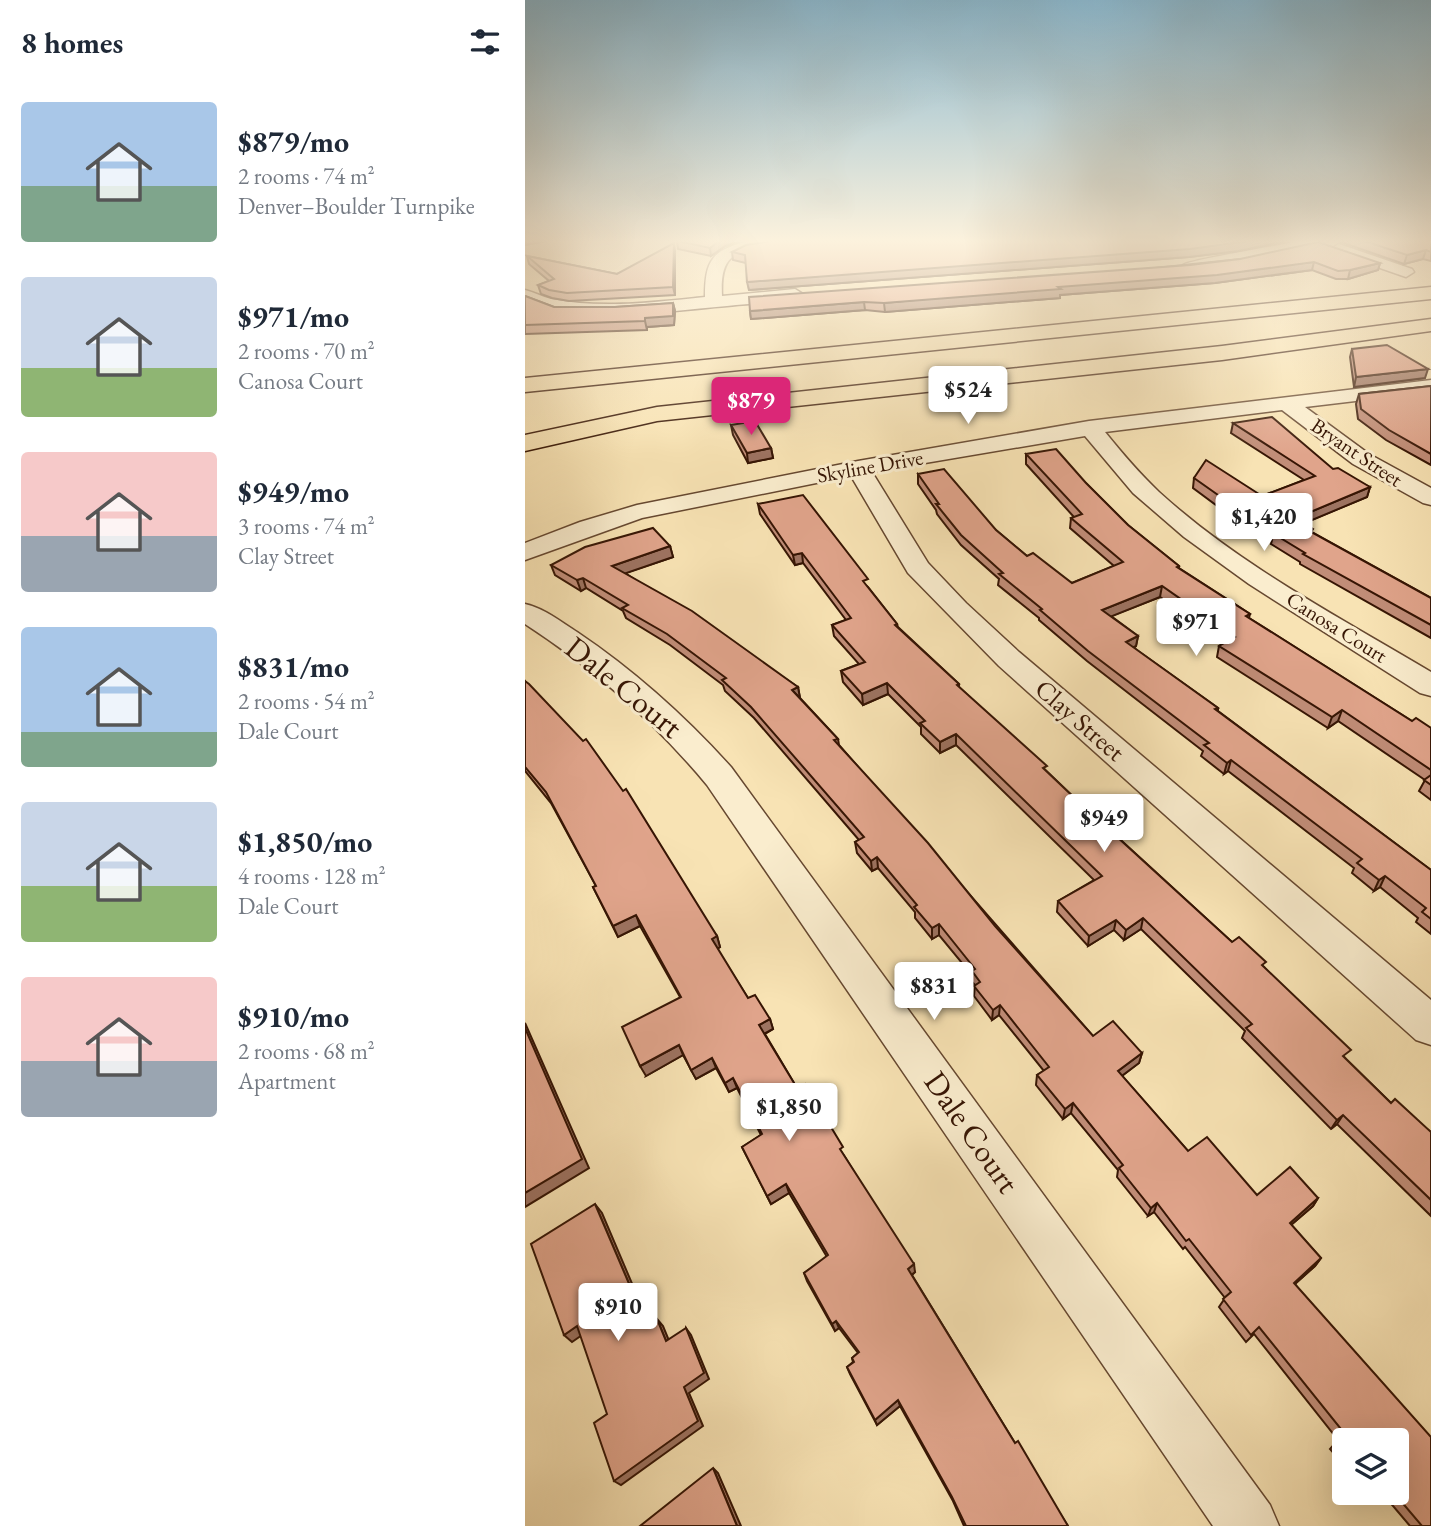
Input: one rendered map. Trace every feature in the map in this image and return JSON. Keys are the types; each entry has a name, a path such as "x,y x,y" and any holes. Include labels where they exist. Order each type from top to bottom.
{"highway":[{"path":"525,369 886,335 1182,312"},
{"path":"525,385 1241,312"},
{"path":"987,338 1296,312"},
{"path":"552,414 1431,323"},
{"path":"525,443 620,421 686,411 1254,349 1431,323"},
{"path":"619,400 969,369"}],"street":[{"name":"Skyline Drive","path":"525,552 637,512 858,468 1089,427 1431,386"},
{"name":"Bryant Street","path":"1286,403 1361,459 1431,498"},
{"name":"Canosa Court","path":"1089,427 1142,487 1196,535 1431,686"},
{"name":"Clay Street","path":"858,468 905,551 956,609 1009,659 1431,1026"},
{"name":"Dale Court","path":"525,612 609,666 665,716 719,776 1249,1526"}],"building":[{"path":"525,312 673,312 673,316 645,318 645,321 525,325"},
{"path":"1387,345 1428,369 1356,377 1352,349"},
{"path":"1431,386 1431,454 1389,430 1361,409 1359,394"},
{"path":"1272,417 1333,469 1338,468 1370,487 1296,518 1313,529 1311,532 1431,598 1431,625 1303,554 1305,553 1274,534 1276,531 1194,478 1206,460 1262,496 1315,476 1233,423"},
{"path":"755,421 771,448 747,453 731,425"},
{"path":"1056,449 1128,525 1179,566 1177,567 1250,614 1246,616 1412,721 1416,718 1431,728 1431,770 1342,710 1332,717 1219,646 1235,637 1162,586 1102,610 1138,636 1126,642 1218,708 1215,709 1431,870 1431,919 1422,912 1426,908 1385,876 1379,880 1357,863 1362,859 1231,760 1227,763 1204,745 1209,743 1088,651 1040,610 1042,609 999,574 1003,573 961,535 936,504 939,504 918,474 944,469 996,530 1027,556 1033,553 1072,583 1123,562 1071,518 1082,514 1026,454"},
{"path":"803,495 868,579 863,581 897,624 895,625 1047,766 1043,768 1083,806 1090,802 1112,822 1105,826 1232,942 1239,937 1266,962 1262,965 1351,1050 1343,1056 1391,1103 1395,1099 1431,1132 1431,1200 1343,1115 1337,1120 1246,1028 1252,1024 1143,918 1126,930 1116,920 1089,936 1058,901 1102,876 956,734 940,742 920,723 925,721 887,683 862,694 841,671 865,662 832,625 851,618 802,553 793,555 758,504"},
{"path":"653,528 670,546 612,566 692,611 798,687 792,690 838,739 834,740 928,843 995,926 1093,1036 1113,1021 1142,1053 1118,1071 1188,1151 1207,1137 1257,1195 1290,1167 1318,1198 1290,1223 1321,1258 1294,1283 1431,1437 1431,1526 1422,1526 1404,1505 1409,1505 1409,1428 1340,1428 1259,1327 1251,1335 1223,1299 1231,1292 1189,1239 1186,1241 1157,1203 1151,1208 1119,1168 1123,1165 1073,1103 1065,1109 1037,1075 1049,1067 1000,1005 993,1010 974,986 980,982 972,971 975,969 939,924 932,928 914,907 917,905 877,857 871,861 855,842 864,837 751,707 722,680 726,678 667,634 622,608 628,605 583,578 577,580 551,565 585,547"},
{"path":"525,681 583,741 586,739 623,791 626,789 717,936 712,939 748,998 755,995 770,1019 759,1025 797,1088 805,1084 843,1147 840,1149 914,1264 908,1269 1015,1443 1018,1441 1068,1526 966,1526 898,1400 875,1420 847,1367 854,1362 852,1358 859,1352 836,1321 832,1324 804,1273 828,1255 786,1184 767,1196 742,1147 762,1134 733,1078 725,1083 712,1058 691,1070 679,1045 640,1066 622,1027 681,997 636,915 613,926 593,887 596,886 546,792 525,767"},
{"path":"1431,775 1431,785 1424,780"},
{"path":"525,1028 582,1159 525,1193"},
{"path":"595,1204 647,1326 657,1319 666,1341 686,1328 704,1373 684,1387 698,1421 614,1481 594,1423 607,1414 577,1326 564,1335 531,1244"},
{"path":"713,1468 737,1526 640,1526"}]}
